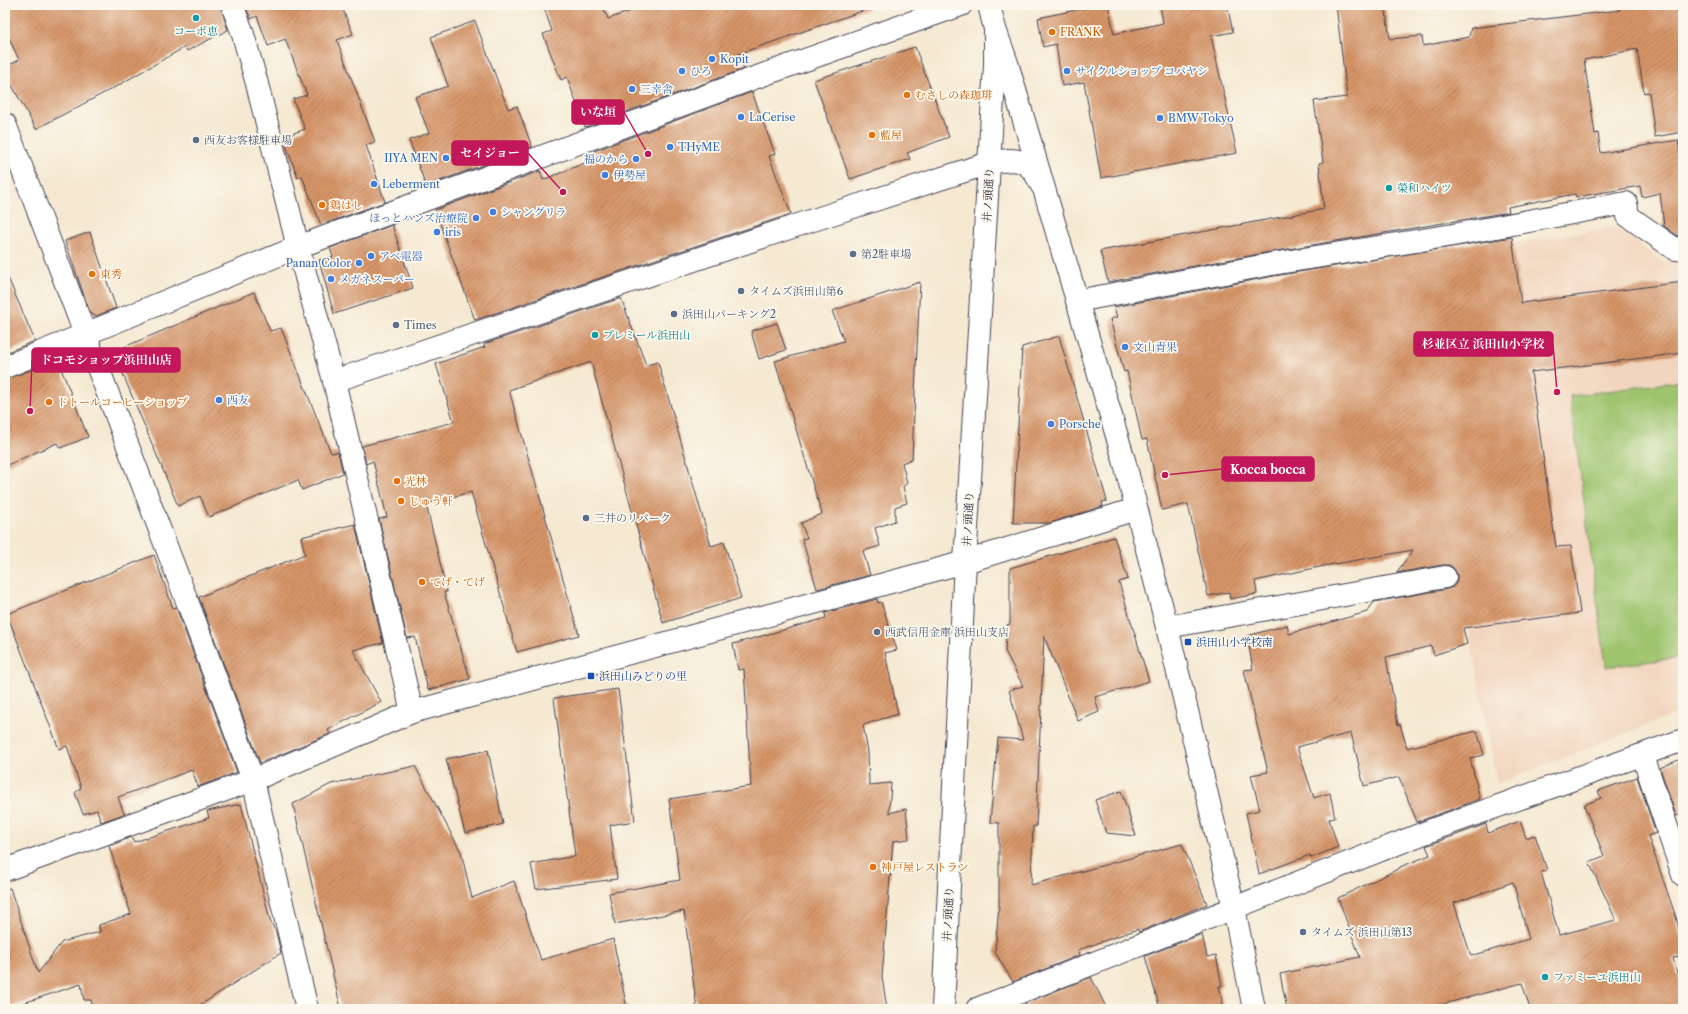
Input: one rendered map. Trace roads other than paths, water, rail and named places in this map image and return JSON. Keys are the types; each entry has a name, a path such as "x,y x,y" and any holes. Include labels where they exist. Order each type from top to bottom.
{"street":[{"path":"232,5 242,31 256,80 298,247 334,381 412,712"},
{"path":"5,367 298,247 757,77 961,5"},
{"path":"989,5 1124,460 1167,627 1234,908 1254,1009"},
{"name":"井ノ頭通り","path":"943,1009 965,562 990,163 995,29"},
{"path":"5,124 253,780 307,1009"},
{"path":"334,381 807,222 990,163 1009,159 1024,161 1035,172 1044,189"},
{"path":"1077,301 1272,264 1453,235 1626,203 1628,216 1675,249 1683,248"},
{"path":"5,870 253,780 412,712 965,562 1136,509"},
{"path":"1167,627 1445,577"},
{"path":"977,1009 1437,828 1643,756 1683,740"},
{"path":"1643,756 1683,875"}],"place":[{"name":"コーポ恵","path":"196,18"},
{"name":"FRANK","path":"1052,32"},
{"name":"Kopit","path":"712,59"},
{"name":"ひろ","path":"682,71"},
{"name":"サイクルショップ コバヤシ","path":"1067,71"},
{"name":"三幸舎","path":"632,89"},
{"name":"むさしの森珈琲","path":"907,95"},
{"name":"LaCerise","path":"741,117"},
{"name":"BMW Tokyo","path":"1160,118"},
{"name":"藍屋","path":"872,135"},
{"name":"西友お客様駐車場","path":"196,140"},
{"name":"THyME","path":"670,147"},
{"name":"いな垣","path":"648,154"},
{"name":"IIYA MEN","path":"446,158"},
{"name":"福のから","path":"636,159"},
{"name":"伊勢屋","path":"605,175"},
{"name":"Leberment","path":"374,184"},
{"name":"榮和ハイツ","path":"1389,188"},
{"name":"セイジョー","path":"563,192"},
{"name":"鶏はし","path":"322,205"},
{"name":"シャングリラ","path":"493,212"},
{"name":"ほっとハンズ治療院","path":"476,218"},
{"name":"iris","path":"437,232"},
{"name":"第2駐車場","path":"853,254"},
{"name":"アベ電器","path":"371,256"},
{"name":"Panan Color","path":"359,263"},
{"name":"東秀","path":"92,274"},
{"name":"メガネスーパー","path":"331,279"},
{"name":"タイムズ浜田山第6","path":"741,291"},
{"name":"浜田山パーキング2","path":"674,314"},
{"name":"Times","path":"396,325"},
{"name":"プレミール浜田山","path":"595,335"},
{"name":"文山青果","path":"1125,347"},
{"name":"杉並区立 浜田山小学校","path":"1557,392"},
{"name":"西友","path":"219,400"},
{"name":"ドトールコーヒーショップ","path":"49,402"},
{"name":"ドコモショップ浜田山店","path":"30,411"},
{"name":"Porsche","path":"1051,424"},
{"name":"Kocca bocca","path":"1165,475"},
{"name":"光林","path":"397,481"},
{"name":"じゅう軒","path":"401,501"},
{"name":"三井のリパーク","path":"586,518"},
{"name":"てげ・てげ","path":"422,582"},
{"name":"西武信用金庫 浜田山支店","path":"877,632"},
{"name":"浜田山小学校南","path":"1188,642"},
{"name":"浜田山みどりの里","path":"591,676"},
{"name":"神戸屋レストラン","path":"873,867"},
{"name":"タイムズ 浜田山第13","path":"1303,932"},
{"name":"ファミーユ浜田山","path":"1545,977"}]}
